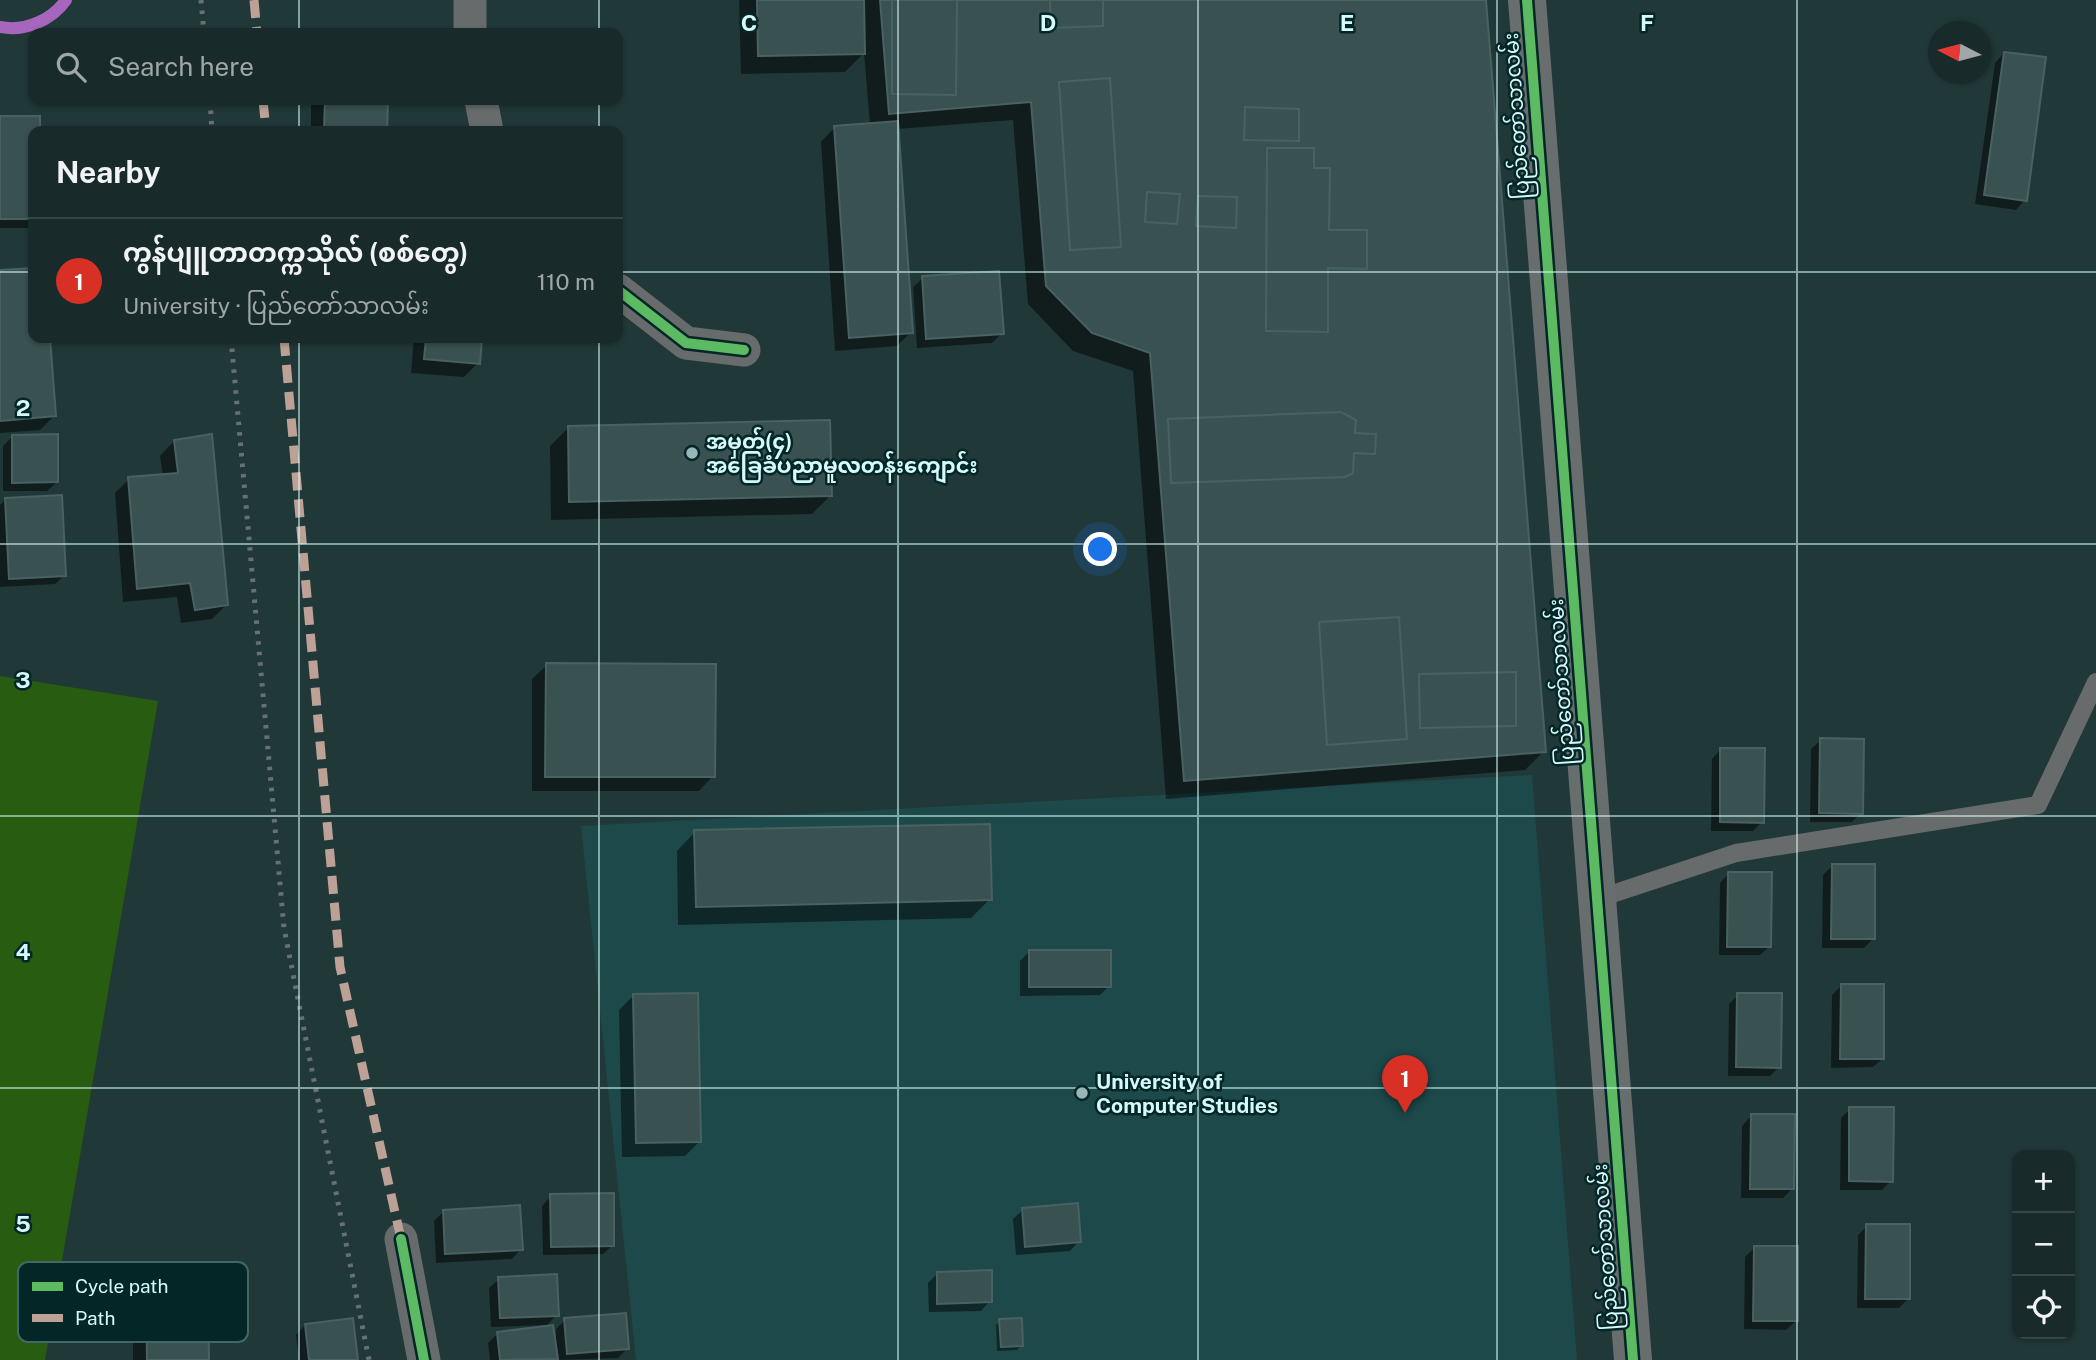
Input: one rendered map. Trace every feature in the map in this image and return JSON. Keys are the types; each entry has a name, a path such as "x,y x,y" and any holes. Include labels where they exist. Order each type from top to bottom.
{"street":[{"path":"470,0 470,28"},
{"name":"ပြည်တော်သာလမ်း","path":"1527,0 1633,1360"},
{"path":"482,105 485,126"},
{"path":"623,294 686,343 744,350"},
{"path":"401,1239 424,1360"}],"lane":[{"path":"1597,899 1736,853 2038,805 2096,682"}],"shaded area":[{"name":"University of Computer Studies","path":"1532,775 1577,1360 636,1360 581,826"}],"green space":[{"path":"0,676 158,701 62,1262 18,1262 18,1342 48,1342 45,1360 0,1360"}],"building":[{"path":"757,0 864,0 865,54 758,56"},
{"path":"880,0 1486,0 1546,752 1184,781 1150,353 1092,333 1046,286 1031,102 889,114"},
{"path":"892,0 957,0 956,95 892,94"},
{"path":"1050,0 1103,0 1103,26 1051,28"},
{"path":"2004,52 2046,57 2027,201 1984,195"},
{"path":"1110,78 1121,247 1070,250 1059,82"},
{"path":"325,105 388,105 387,126 324,126"},
{"path":"1245,107 1299,109 1299,141 1244,140"},
{"path":"0,116 40,116 40,126 28,126 28,219 0,219"},
{"path":"898,121 913,333 849,338 834,126"},
{"path":"1267,148 1314,148 1314,168 1330,168 1329,230 1367,230 1367,269 1328,268 1328,332 1266,331"},
{"path":"1147,192 1180,194 1177,224 1145,222"},
{"path":"1198,196 1237,197 1236,228 1196,226"},
{"path":"28,268 28,343 50,343 56,416 0,421 0,270"},
{"path":"999,271 1004,334 926,339 922,276"},
{"path":"426,343 482,343 480,364 424,359"},
{"path":"1341,412 1356,420 1355,433 1376,434 1375,454 1354,453 1353,473 1345,477 1171,483 1168,419"},
{"path":"830,420 832,496 569,502 568,426"},
{"path":"58,434 58,482 12,483 12,435"},
{"path":"212,434 228,605 195,610 190,583 137,589 128,477 178,473 174,440"},
{"path":"62,495 66,576 9,579 5,498"},
{"path":"1399,617 1407,739 1327,745 1319,622"},
{"path":"546,663 716,664 715,777 545,777"},
{"path":"1516,672 1516,726 1420,728 1419,674"},
{"path":"1820,738 1864,739 1863,814 1819,813"},
{"path":"1720,748 1765,748 1764,823 1720,822"},
{"path":"990,824 992,900 696,907 694,830"},
{"path":"1832,864 1875,864 1875,939 1831,939"},
{"path":"1728,872 1772,872 1771,947 1727,947"},
{"path":"1029,950 1111,950 1111,987 1029,987"},
{"path":"1841,984 1884,984 1884,1059 1840,1059"},
{"path":"698,993 701,1142 636,1143 633,994"},
{"path":"1737,993 1782,993 1781,1068 1736,1067"},
{"path":"1849,1107 1894,1107 1893,1182 1849,1181"},
{"path":"1751,1114 1795,1114 1794,1189 1750,1189"},
{"path":"614,1193 614,1246 551,1247 550,1194"},
{"path":"1078,1203 1081,1242 1025,1247 1022,1208"},
{"path":"520,1205 523,1250 445,1254 443,1210"},
{"path":"1866,1224 1910,1224 1910,1299 1865,1299"},
{"path":"1754,1246 1798,1246 1798,1321 1753,1321"},
{"path":"992,1270 992,1302 937,1304 937,1272"},
{"path":"557,1274 559,1316 500,1318 498,1277"},
{"path":"626,1313 629,1349 567,1354 564,1318"},
{"path":"353,1318 358,1360 309,1360 305,1324"},
{"path":"1022,1318 1023,1346 1001,1347 999,1319"},
{"path":"553,1325 558,1359 500,1360 497,1332"},
{"path":"147,1342 209,1342 209,1360 147,1360"}],"waterway":[{"path":"0,27 19,28 37,23 46,19 66,0"}],"railway":[{"path":"201,0 204,28"},
{"path":"210,105 212,126"},
{"path":"231,343 284,928 369,1360"}],"marked path":[{"path":"254,0 257,28"},
{"path":"263,105 266,126"},
{"path":"284,343 340,967 401,1239"}],"cycle path":[{"path":"1527,0 1633,1360"},
{"path":"623,294 686,343 744,350"},
{"path":"401,1239 424,1360"}],"place":[{"name":"အမှတ်(၄) အခြေခံပညာမူလတန်းကျောင်း","path":"692,453"},
{"name":"University of Computer Studies","path":"1082,1093"},
{"name":"ကွန်ပျူတာတက္ကသိုလ် (စစ်တွေ)","path":"1405,1113"}]}
